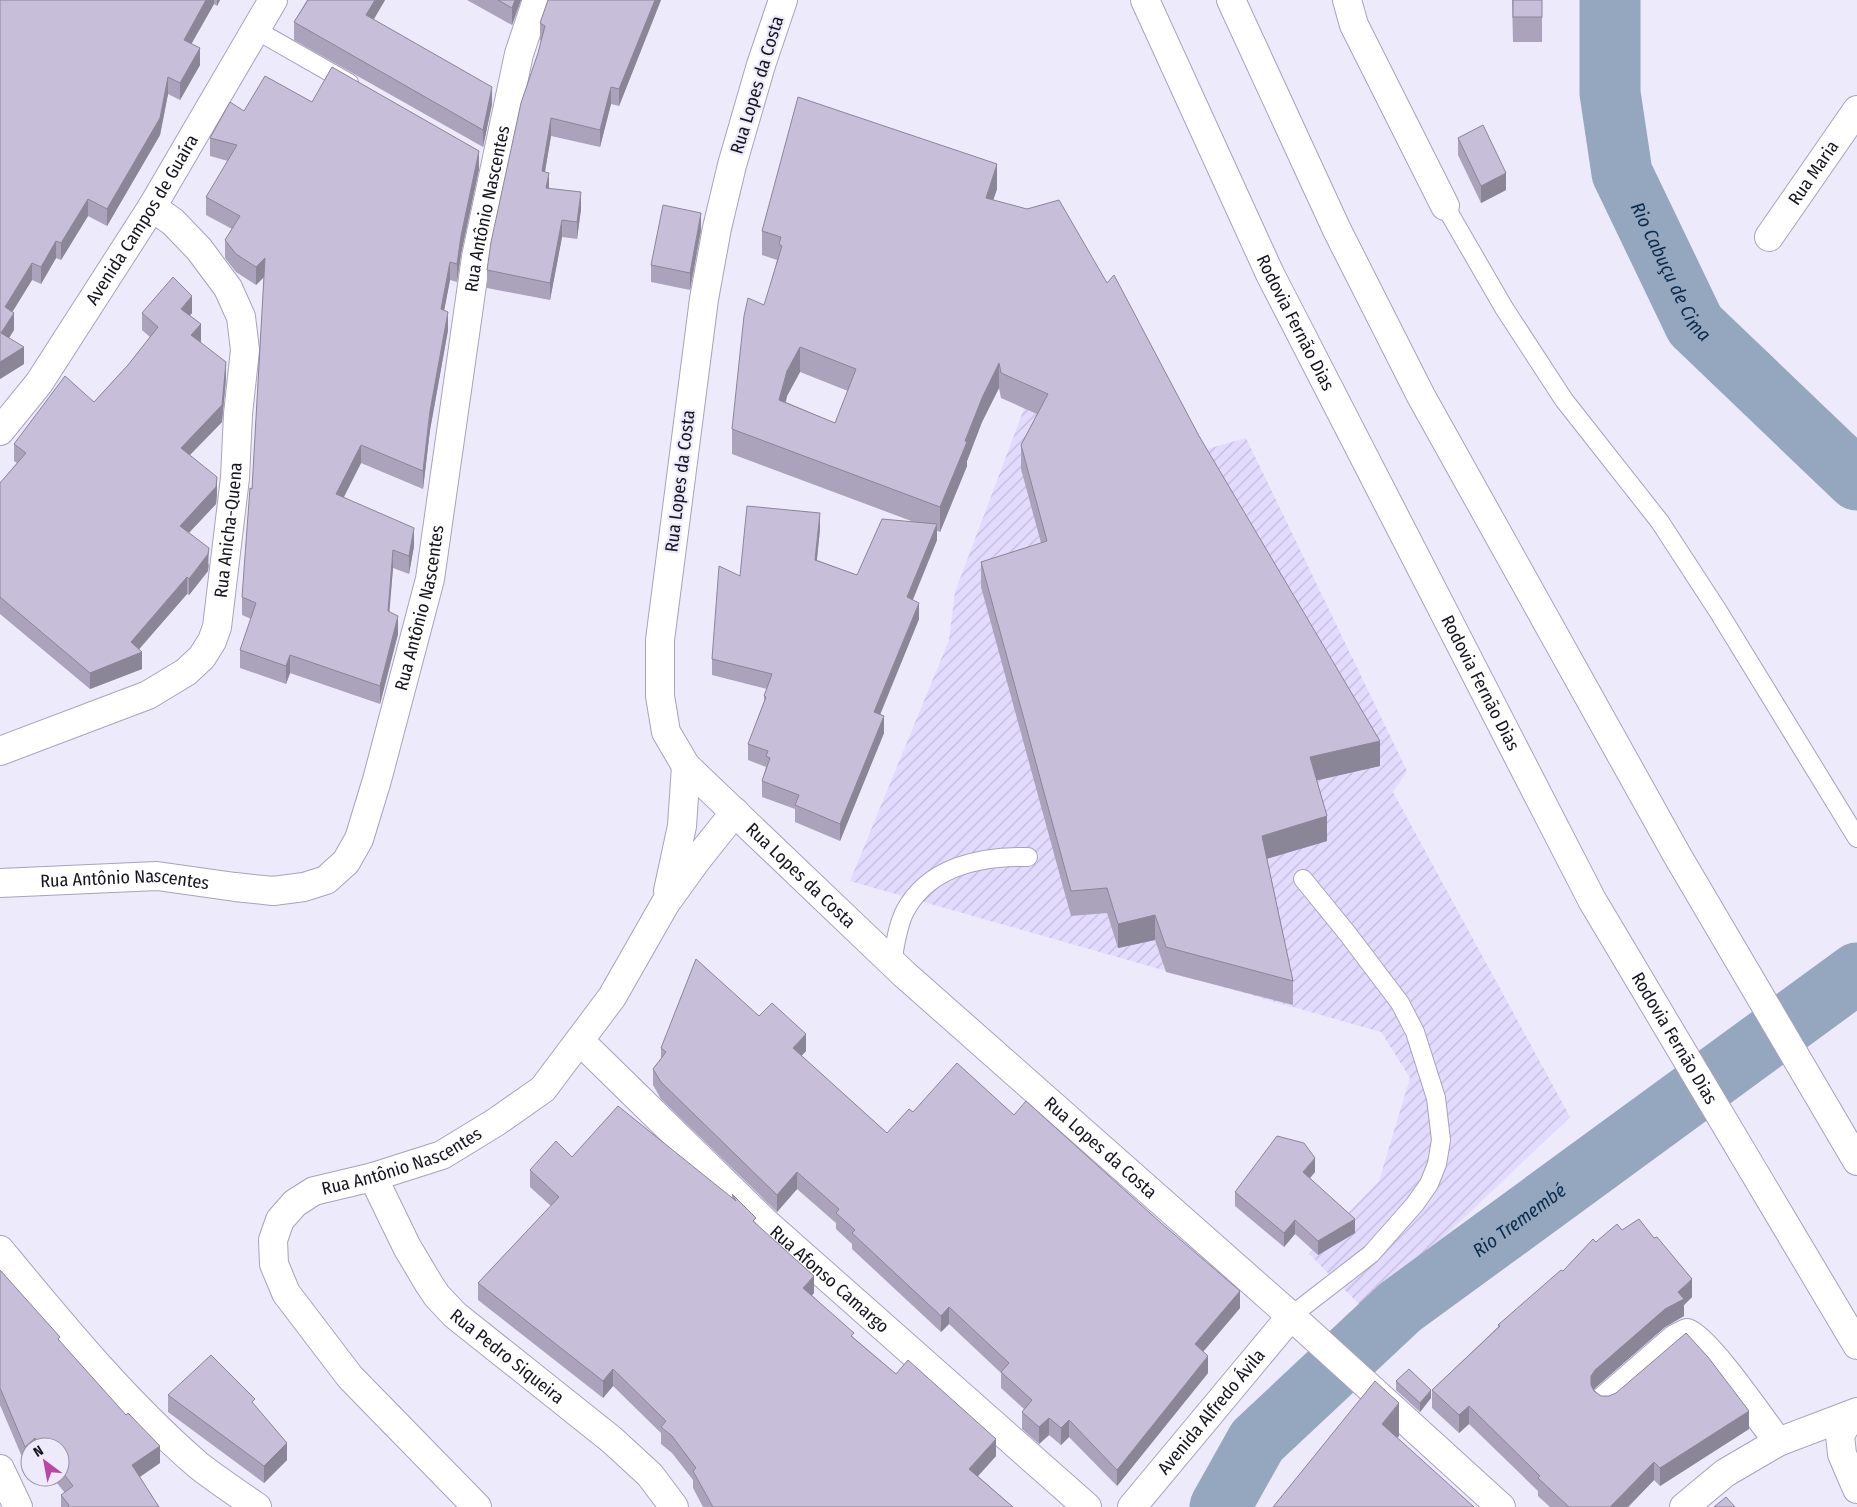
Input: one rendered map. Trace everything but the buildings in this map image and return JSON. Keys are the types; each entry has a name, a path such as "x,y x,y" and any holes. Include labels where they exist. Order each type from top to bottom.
{"main road":[{"name":"Avenida Campos de Guaíra","path":"0,431 38,383 152,208 273,0"},
{"name":"Rua Antônio Nascentes","path":"0,883 157,876 273,891 304,887 326,880 346,862 359,839 377,780 430,579 476,256 486,162 537,0"},
{"name":"Rua Lopes da Costa","path":"783,0 761,65 732,165 717,228 704,299 660,640 660,696 666,732 686,766 892,963 1291,1316 1502,1507"},
{"name":"Rodovia Fernão Dias","path":"1145,0 1270,274 1592,900 1857,1345"},
{"path":"1231,0 1337,230 1421,396 1676,855 1857,1161"},
{"path":"1347,0 1354,26 1446,206"},
{"name":"Rua Maria","path":"1769,237 1857,110"},
{"name":"Rua Anicha-Quena","path":"0,751 148,695 186,672 202,657 212,641 216,627 235,478 238,414 245,350 241,317 228,288 199,249 173,222 152,208"},
{"name":"Rua Antônio Nascentes","path":"664,904 682,826 686,766"},
{"name":"Rua Antônio Nascentes","path":"477,1507 350,1376 286,1293 274,1264 273,1240 275,1233 280,1220 295,1202 314,1191 373,1177 442,1154 496,1122 543,1089 612,997 664,904 696,860 736,812"},
{"name":"Rua Afonso Camargo","path":"580,1042 766,1223 1087,1507"},
{"name":"Rua Pedro Siqueira","path":"373,1177 407,1247 437,1296 455,1315 612,1440 650,1475 674,1507"},
{"path":"0,1250 87,1355 154,1425 200,1466 257,1507"},
{"name":"Avenida Alfredo Ávila","path":"1132,1507 1291,1316"},
{"path":"1606,1399 1675,1338 1687,1333 1698,1340 1711,1354 1778,1442"},
{"path":"1684,1507 1725,1473 1778,1442 1854,1413"},
{"path":"1854,1413 1840,1435 1842,1454 1857,1489"},
{"path":"0,1470 18,1507"}],"lane":[{"path":"256,30 367,93"},
{"path":"1446,206 1504,308 1564,400 1660,522 1713,603 1857,838"},
{"path":"892,963 897,936 905,911 923,888 946,872 974,861 1002,856 1028,857"},
{"path":"1291,1316 1371,1254 1415,1204 1429,1184 1437,1164 1441,1140 1436,1098 1415,1032 1400,1002 1303,879"}],"shaded area":[{"path":"1115,286 1207,449 1246,438 1407,771 1393,792 1570,1117 1366,1311 1309,1254 1379,1181 1410,1078 1381,1032 850,881 949,640 955,592 1033,385"}],"waterway":[{"name":"Rio Cabuçu de Cima","path":"1610,0 1610,93 1622,173 1695,325 1857,480"},
{"name":"Rio Tremembé","path":"1220,1507 1257,1441 1400,1307 1857,973"}]}
